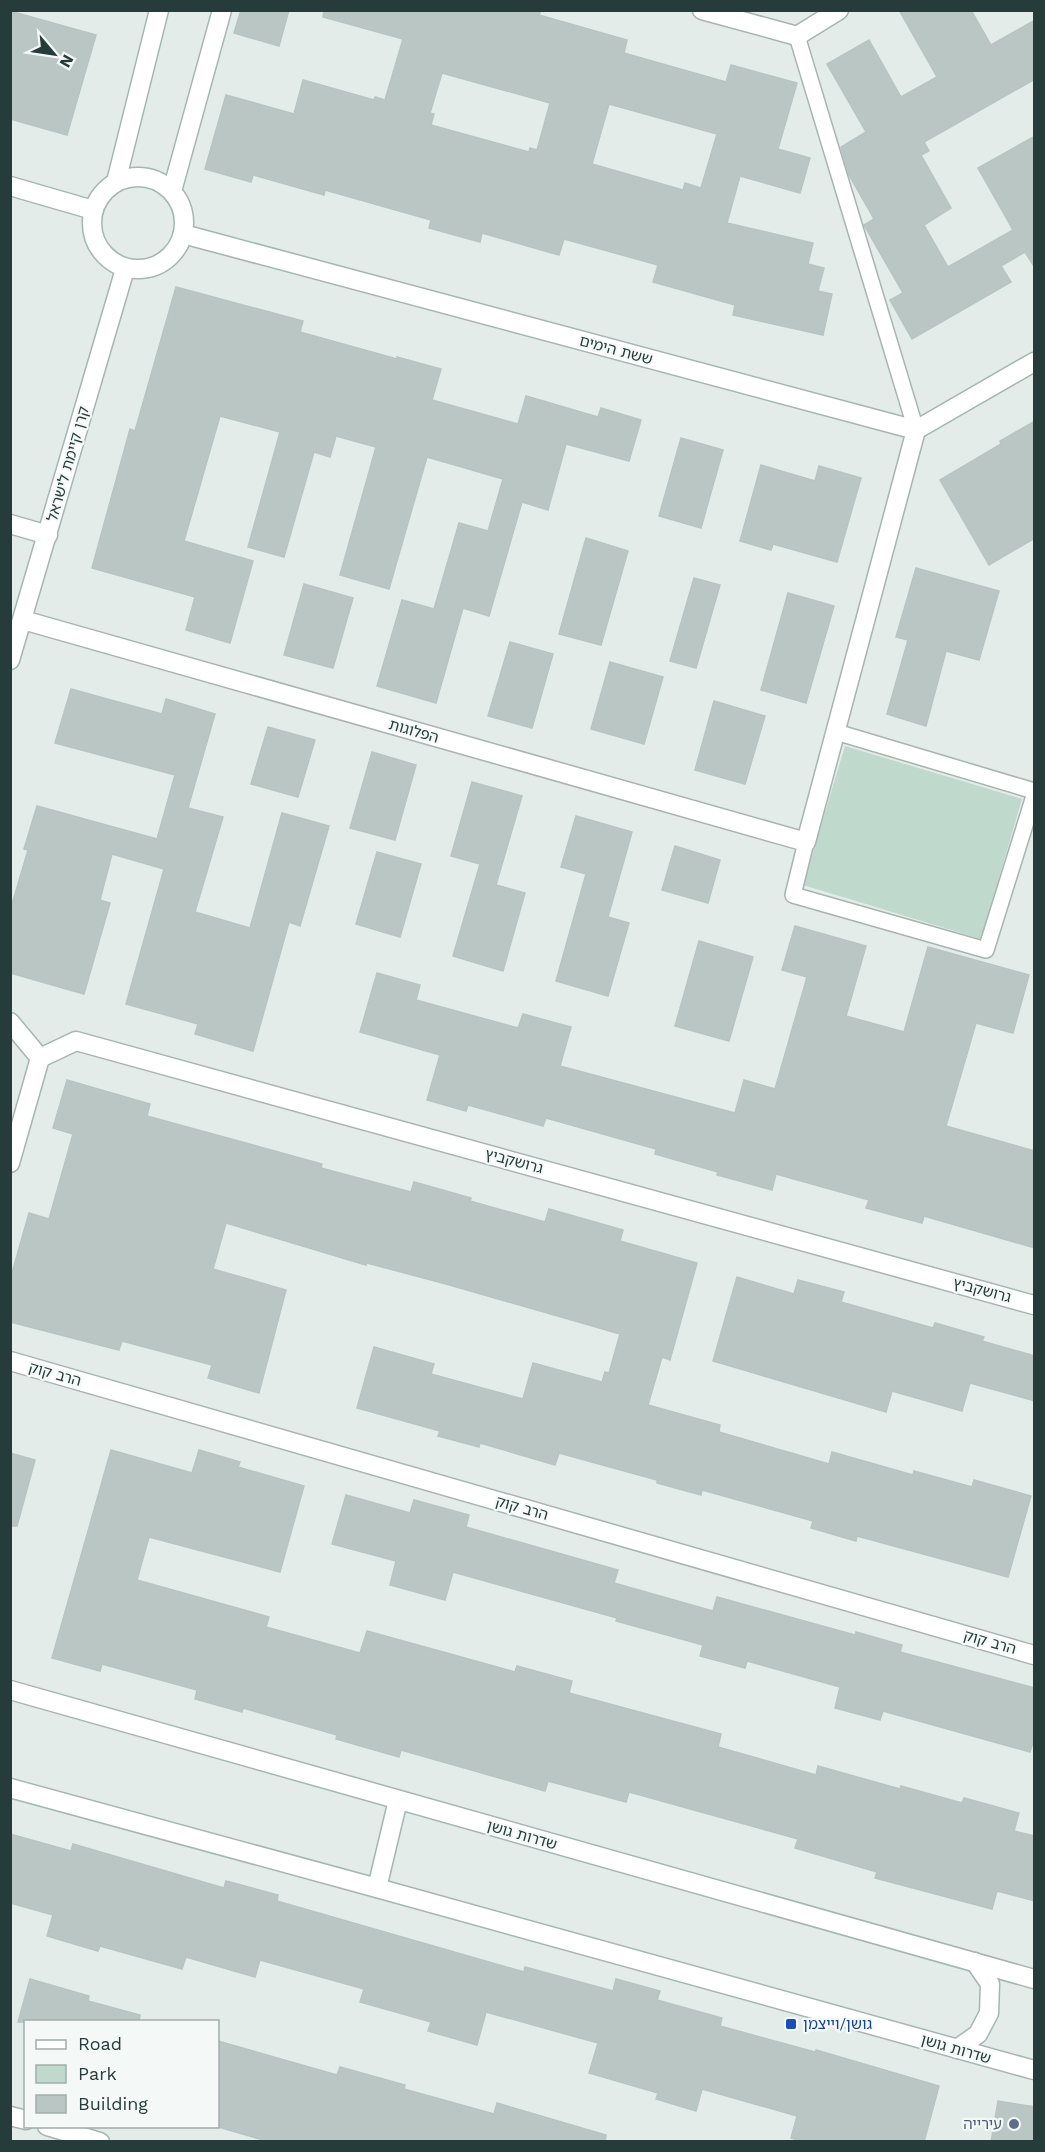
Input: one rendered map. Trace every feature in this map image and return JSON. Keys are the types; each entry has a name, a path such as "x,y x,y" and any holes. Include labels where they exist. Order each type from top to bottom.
{"street":[{"path":"116,182 159,10"},
{"path":"172,191 222,10"},
{"path":"702,10 796,36 839,10"},
{"path":"131,177 146,177 160,182 172,191 180,204 184,218 183,234 172,254 155,267 140,270 125,268 112,262 100,252 91,225 93,210 98,198 106,189 116,182 131,177"},
{"path":"10,186 93,210"},
{"name":"ששת הימים","path":"183,234 916,430"},
{"name":"קרן קיימת לישראל","path":"10,660 125,268"},
{"path":"806,842 916,430 1035,362"},
{"path":"10,524 48,534"},
{"name":"הפלוגות","path":"22,620 806,842"},
{"path":"10,1022 40,1058 10,1164"},
{"name":"גרושקביץ","path":"40,1058 76,1041 1035,1305"},
{"name":"הרב קוק","path":"10,1361 1035,1655"},
{"name":"שדרות גושן","path":"10,1690 1035,1979"},
{"name":"שדרות גושן","path":"10,1788 377,1887 1035,2070"},
{"path":"377,1887 398,1800"},
{"path":"957,2049 978,2034 989,2013 990,1984 975,1962"},
{"path":"51,2128 100,2142"}],"lane":[{"path":"796,36 916,430"},
{"path":"836,732 1035,791"},
{"path":"806,842 792,895 986,950 1035,796"}],"green space":[{"path":"845,746 1022,799 981,939 803,885"}],"building":[{"path":"241,10 289,10 279,46 234,33"},
{"path":"324,10 541,10 539,15 627,40 624,53 726,82 731,65 797,83 778,149 810,158 800,193 740,176 727,223 813,243 808,264 824,268 818,291 832,294 823,335 733,315 735,305 653,282 658,265 564,239 559,255 482,233 480,242 429,228 431,220 325,190 324,195 253,175 251,182 205,169 226,95 294,114 303,80 374,100 375,97 385,100 403,39 323,17","holes":["442,73 550,103 537,150 530,148 529,152 431,125 434,114 430,113","609,104 717,134 701,188 685,183 683,190 592,164"]},
{"path":"899,10 971,10 991,45 1035,20 1035,79 924,142 929,151 921,155 951,208 924,225 948,267 1013,230 978,168 1035,136 1035,268 1025,252 1001,266 1011,282 912,339 890,300 903,293 864,225 874,219 849,175 841,147 866,132 827,64 869,40 901,97 937,77"},
{"path":"10,11 96,35 67,135 10,119"},
{"path":"176,287 303,321 300,332 441,369 432,400 518,424 526,396 598,417 601,408 641,420 629,461 566,444 548,510 522,502 489,616 463,608 436,703 377,686 402,600 434,609 459,523 488,531 503,479 427,457 389,589 340,575 376,447 336,436 330,457 314,452 284,557 248,547 280,432 220,416 184,541 253,561 230,643 186,630 195,597 92,568 130,429 135,431"},
{"path":"1035,421 1035,538 989,565 940,480"},
{"path":"681,438 723,450 701,528 659,516"},
{"path":"761,465 815,481 819,466 861,478 837,562 773,544 771,550 740,541"},
{"path":"586,538 628,551 601,645 559,634"},
{"path":"916,568 999,591 979,660 946,651 926,726 887,714 908,640 896,637"},
{"path":"694,578 720,585 696,668 670,661"},
{"path":"304,584 353,598 333,668 284,655"},
{"path":"788,593 834,606 806,703 761,690"},
{"path":"510,642 553,654 532,728 488,716"},
{"path":"610,662 663,677 644,744 591,729"},
{"path":"71,689 162,714 166,699 215,714 188,808 223,817 195,912 250,928 282,813 329,826 300,926 289,922 253,1051 195,1034 198,1024 126,1004 164,869 112,854 100,900 110,903 84,994 10,973 10,911 28,850 24,849 37,806 157,839 175,775 55,743"},
{"path":"714,701 765,716 745,784 695,770"},
{"path":"268,727 315,740 298,797 251,784"},
{"path":"372,752 416,765 395,840 350,828"},
{"path":"472,782 522,796 496,885 525,893 503,971 453,956 480,864 451,856"},
{"path":"576,816 632,832 608,917 629,923 608,996 556,981 586,874 561,867"},
{"path":"675,846 720,860 708,903 662,890"},
{"path":"377,852 421,864 400,937 356,924"},
{"path":"795,926 866,946 846,1016 904,1032 928,947 1029,975 1013,1033 976,1023 946,1126 1035,1151 1035,1248 924,1216 922,1223 866,1208 869,1200 776,1174 772,1190 717,1175 718,1172 655,1154 656,1149 546,1118 543,1126 468,1105 466,1111 427,1100 440,1055 360,1032 377,973 420,985 416,1000 518,1028 523,1014 571,1027 560,1066 735,1113 744,1080 775,1089 807,977 782,970"},
{"path":"699,941 753,957 729,1041 675,1026"},
{"path":"67,1080 150,1104 147,1116 322,1164 321,1168 411,1192 414,1182 471,1198 470,1201 545,1222 549,1209 623,1230 620,1241 697,1263 670,1360 662,1357 648,1405 720,1425 719,1432 829,1464 832,1452 913,1475 914,1471 972,1487 974,1480 1031,1496 1008,1577 857,1536 856,1541 811,1528 813,1521 702,1490 701,1495 657,1483 657,1480 559,1453 555,1465 480,1443 479,1447 438,1436 440,1431 357,1408 374,1347 434,1364 431,1374 523,1399 533,1363 602,1382 605,1372 609,1373 620,1334 446,1284 367,1263 366,1265 226,1223 213,1269 286,1290 259,1393 208,1378 212,1365 122,1341 119,1350 10,1322 10,1280 29,1213 49,1219 73,1134 53,1128"},
{"path":"737,1277 794,1294 798,1280 844,1292 841,1302 933,1328 935,1323 984,1337 982,1341 1035,1356 1035,1401 970,1383 962,1411 892,1391 886,1412 713,1361"},
{"path":"111,1450 192,1473 199,1450 240,1462 238,1467 304,1486 280,1572 149,1537 137,1580 269,1617 266,1627 360,1653 367,1631 515,1672 517,1666 572,1681 569,1693 721,1734 718,1747 816,1775 818,1766 900,1789 901,1786 962,1803 964,1798 1019,1813 1014,1831 1035,1836 1035,1901 997,1891 992,1909 875,1878 877,1872 795,1848 798,1839 629,1792 626,1802 548,1781 545,1791 401,1750 399,1757 336,1739 337,1735 243,1708 242,1712 195,1699 197,1690 102,1664 100,1671 52,1658"},
{"path":"10,1453 35,1460 17,1526 10,1526"},
{"path":"346,1495 410,1513 414,1500 469,1515 466,1527 618,1570 614,1583 713,1611 717,1597 855,1635 856,1632 902,1645 900,1652 1035,1688 1035,1736 1030,1752 883,1711 880,1720 835,1708 840,1687 747,1661 745,1668 700,1656 703,1645 616,1621 617,1618 453,1572 445,1600 390,1585 396,1561 332,1544"},
{"path":"10,1834 71,1851 73,1844 224,1888 226,1881 278,1895 277,1901 524,1972 525,1967 613,1991 616,1979 660,1991 657,2000 722,2018 720,2026 815,2052 816,2050 939,2086 924,2142 803,2142 791,2138 797,2116 702,2089 696,2111 656,2099 658,2093 589,2073 598,2043 486,2012 477,2045 428,2031 431,2022 360,2002 364,1989 260,1960 255,1977 186,1957 182,1969 100,1946 98,1951 47,1936 53,1915 10,1903"},
{"path":"30,1979 89,1996 88,2001 140,2015 139,2020 24,2020 24,2022 18,2022"},
{"path":"219,2041 337,2075 340,2067 405,2085 404,2089 494,2114 497,2103 606,2135 605,2142 270,2142 219,2127"},
{"name":"עירייה","path":"998,2101 1035,2107 1035,2142 991,2142"}],"place":[{"name":"גושן/וייצמן","path":"791,2024"},
{"name":"עירייה","path":"1014,2124"}]}
